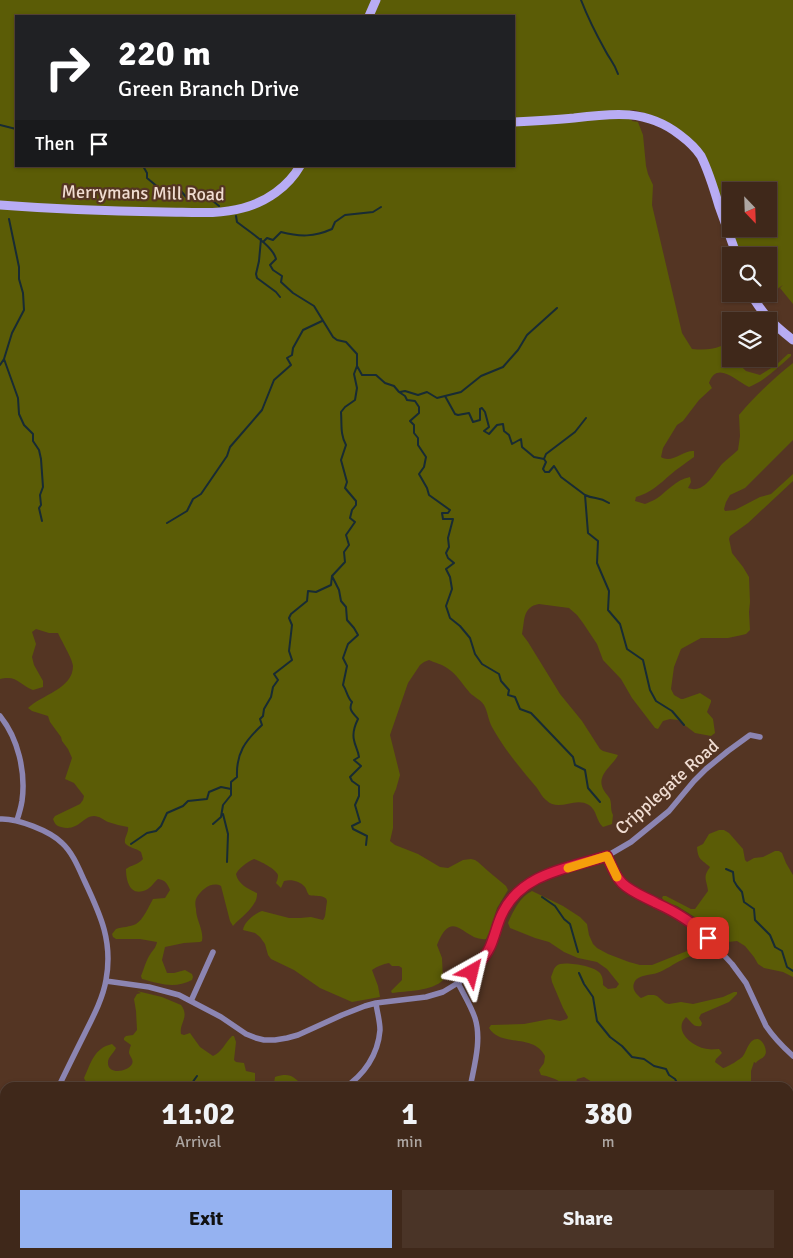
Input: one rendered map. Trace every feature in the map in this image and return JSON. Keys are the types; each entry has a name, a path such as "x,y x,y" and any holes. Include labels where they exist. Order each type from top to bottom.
{"street":[{"path":"369,15 376,0"},
{"path":"515,122 543,121 600,114 622,114 652,120 670,128 692,144 702,160 734,247"},
{"name":"Merrymans Mill Road","path":"0,205 131,212 226,212 254,205 271,196 289,182 299,167"},
{"path":"756,302 766,317 793,340"},
{"path":"0,716 13,737 21,767 22,802 17,820"},
{"name":"Cripplegate Road","path":"106,981 170,992 191,1001 246,1034 256,1038 275,1040 298,1035 376,1003 434,995 458,983 472,972 485,955 493,940 502,912 520,889 537,878 607,856 631,842 669,810 694,781 723,755 750,736 760,737"},
{"path":"0,819 17,820 55,837 67,848 104,927 108,950 106,981 93,1018 61,1082"},
{"path":"607,856 618,878 625,886 699,928 743,978 770,1033 793,1056"},
{"path":"191,1001 213,952"},
{"path":"458,983 470,1007 478,1030 471,1082"},
{"path":"351,1082 364,1070 375,1051 380,1030 376,1003"}],"shaded area":[{"path":"0,0 793,0 793,304 780,288 783,285 777,290 777,247 736,247 733,238 778,238 778,182 722,182 722,206 705,155 650,115 630,110 632,121 638,122 643,135 646,166 653,185 652,205 682,333 692,349 707,349 721,346 722,367 742,367 746,371 760,375 773,367 777,367 777,364 788,354 791,354 771,373 749,387 727,374 717,373 712,376 709,383 712,388 699,400 683,421 677,425 663,448 661,457 669,459 694,451 694,457 654,488 636,497 635,501 645,504 652,501 685,478 690,477 691,482 688,488 699,488 708,482 722,464 738,450 740,436 739,415 764,388 793,363 793,440 745,488 730,495 724,509 725,511 735,510 760,497 771,494 793,474 793,481 748,523 730,536 729,539 732,553 749,577 750,630 746,634 728,638 701,638 681,649 674,667 671,689 674,695 683,699 700,693 711,700 707,712 713,719 715,733 711,736 695,733 678,720 670,719 663,721 658,729 655,728 632,698 621,679 603,660 597,644 577,615 569,608 539,604 530,608 525,615 522,634 560,694 582,721 600,749 618,755 602,777 603,790 610,799 613,815 612,824 603,827 594,810 589,805 578,802 556,805 551,804 545,799 502,743 491,724 483,703 470,693 451,670 429,660 420,665 408,683 390,735 400,775 393,796 393,828 390,841 440,867 448,868 463,860 475,860 506,886 508,890 497,908 486,939 471,936 454,926 448,928 443,933 437,945 442,958 443,980 439,984 412,991 392,993 391,991 402,980 402,968 387,963 372,970 380,997 352,1002 320,988 294,970 271,959 260,937 255,933 243,930 245,924 262,911 289,918 311,917 323,920 327,901 324,897 309,895 301,883 295,881 284,881 281,888 276,883 277,873 254,859 243,865 236,874 241,883 257,893 255,902 245,915 233,926 221,886 211,885 197,897 195,906 202,933 202,941 165,947 162,960 167,973 185,970 192,974 192,980 173,985 142,979 141,976 146,962 157,942 140,939 116,939 112,934 116,929 139,922 153,899 165,898 170,890 168,885 158,879 148,889 141,892 130,887 126,869 143,859 141,852 125,843 128,827 120,826 94,816 87,818 76,826 67,828 59,827 53,819 55,816 80,804 84,796 74,783 65,779 72,758 48,716 28,708 62,686 72,674 72,663 58,633 49,633 36,629 32,632 36,644 32,657 34,665 43,681 43,687 33,690 11,678 0,679"},
{"path":"719,830 729,833 743,849 747,862 775,851 782,853 793,875 793,977 783,972 764,968 758,964 745,946 737,941 728,942 706,924 677,906 665,902 662,898 666,896 691,909 695,909 708,891 706,877 710,867 699,857 697,847 703,844 709,834"},
{"path":"532,891 563,906 580,917 587,924 589,935 597,948 629,962 640,965 652,965 697,947 705,946 706,948 701,952 657,973 639,978 634,984 635,992 641,998 654,995 669,1004 681,1002 693,1004 737,992 729,1002 701,1014 699,1018 702,1023 701,1026 694,1025 686,1017 682,1022 682,1028 686,1038 697,1046 719,1049 722,1053 715,1062 723,1068 742,1057 752,1041 758,1039 762,1041 766,1053 756,1063 754,1062 751,1071 751,1082 592,1082 584,1077 577,1079 576,1082 560,1082 541,1075 539,1070 544,1063 545,1056 540,1049 525,1042 502,1038 489,1028 491,1025 524,1024 550,1019 560,1021 567,1019 568,1017 551,977 554,969 559,964 575,964 597,971 602,976 603,985 608,989 616,988 619,984 607,969 597,962 578,958 564,952 549,942 510,928 508,923 515,909"},
{"path":"137,991 162,997 181,1005 185,1013 181,1034 190,1033 200,1047 213,1056 234,1036 236,1042 234,1060 244,1063 246,1071 255,1073 255,1082 88,1082 85,1080 84,1078 91,1062 97,1053 106,1046 112,1044 116,1048 108,1060 111,1069 118,1071 130,1067 132,1064 129,1053 131,1045 124,1038 133,1035 137,1030 134,999 137,994 141,993"},
{"path":"288,1075 299,1082 274,1082 275,1077"}],"waterway":[{"path":"581,0 595,32 618,74"},
{"path":"0,125 15,129"},
{"path":"144,167 147,178 159,188 181,191 186,197 195,199 208,197 219,206"},
{"path":"263,242 267,238 273,240 281,232 294,235 319,234 332,229 335,222 345,215 373,212 381,207"},
{"path":"236,216 237,222 265,244 274,254 276,259 270,265 273,270 282,276 281,282 293,293 314,306 333,337 346,342 357,354 357,366 362,375 376,375 385,383 394,386 407,400 415,401 419,407 419,413 410,421 414,425 414,433 418,438 418,445 426,457 424,467 419,474 429,495 450,510 448,513 442,513 443,519 453,519 448,538 449,547 446,553 448,558 454,563 446,569 450,577 452,589 446,606 450,618 470,638 475,654 482,664 499,674 501,681 509,690 508,695 515,697 520,709 531,713 573,757 575,765 585,770 588,788 600,802"},
{"path":"0,365 4,359 12,333 24,310 19,267 9,219"},
{"path":"261,239 257,278 280,297"},
{"path":"400,392 405,391 418,395 427,392 437,398 461,392 481,376 503,367 518,350 527,335 557,308"},
{"path":"167,523 187,511 193,499 201,494 227,456 230,447 262,410 274,380 291,365 287,358 292,355 293,348 303,330 322,321"},
{"path":"4,359 18,398 19,414 24,425 33,434 33,441 39,450 43,487 39,508 42,521"},
{"path":"213,824 221,817 223,805 231,795 231,782 237,777 240,754 246,742 262,725 260,719 271,697 273,687 278,680 274,674 292,660 289,651 292,625 289,618 291,614 307,601 308,591 316,592 331,585 332,576 345,562 344,552 349,545 346,535 355,522 350,518 356,501 345,488 347,482 341,460 346,445 342,433 341,412 355,400 357,388 354,374 357,366"},
{"path":"445,396 455,414 469,413 473,422 480,420 480,409 482,408 489,427 484,431 489,434 497,425 503,424 504,431 509,435 512,444 521,439 522,447 534,457 544,459"},
{"path":"586,418 575,432 546,454 544,459 546,462 543,469 545,472 549,472 554,466 561,477 585,495 609,503"},
{"path":"585,495 588,533 598,541 597,563 609,591 608,610 620,624 627,649 643,660 650,690 656,701 672,711 684,725"},
{"path":"332,576 339,590 341,601 346,607 347,620 358,635 348,644 343,658 347,666 343,685 352,702 352,711 358,719 353,734 359,757 354,760 361,766 350,777 359,786 359,796 355,805 360,822 352,826 353,829 367,836 366,845"},
{"path":"131,844 147,833 156,831 161,826 167,813 183,806 188,801 207,799 209,792 221,787 231,789"},
{"path":"223,814 228,834 227,862"},
{"path":"726,869 733,872 734,881 742,892 744,902 754,909 755,920 770,935 775,947 782,951 787,967 793,971"},
{"path":"542,897 555,906 570,924 578,952"},
{"path":"579,973 593,997 597,1021 610,1037 632,1057 644,1059 654,1066 666,1069 677,1082"},
{"path":"193,1082 197,1076"},
{"path":"104,1258 109,1258"}],"slow traffic":[{"path":"568,868 607,856 617,877"}],"route":[{"path":"472,972 490,948 502,912 520,889 537,878 607,856 612,868 625,886 684,918 699,928 708,938"}]}
